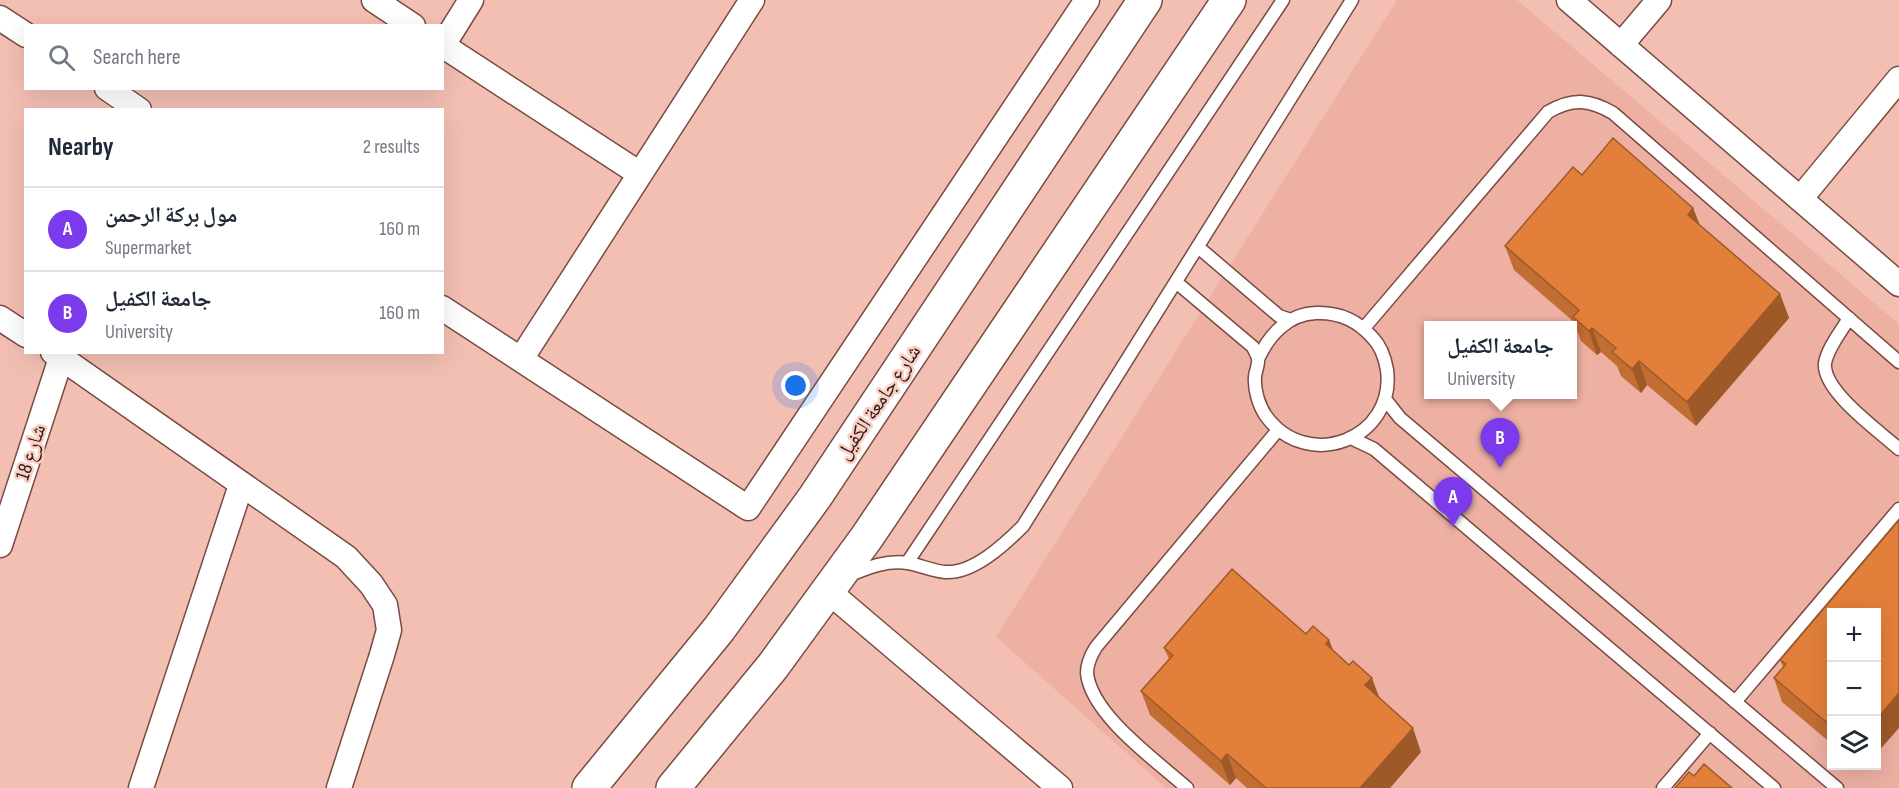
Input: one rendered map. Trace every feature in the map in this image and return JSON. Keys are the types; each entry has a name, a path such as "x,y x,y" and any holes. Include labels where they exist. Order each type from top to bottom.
{"main road":[{"name":"شارع جامعة الكفيل","path":"589,788 719,629 808,507 1145,0"},
{"path":"673,788 773,666 867,537 1229,0"}],"street":[{"path":"375,0 410,24"},
{"path":"444,43 471,0"},
{"path":"520,360 752,0"},
{"path":"444,309 748,508 1087,0"},
{"path":"1569,0 1899,284"},
{"path":"1621,45 1659,0"},
{"path":"0,18 24,34"},
{"path":"444,46 640,174"},
{"path":"1800,199 1899,79"},
{"path":"110,90 136,108"},
{"path":"0,318 24,334"},
{"path":"57,355 346,557 371,584 385,605 389,630 387,638 339,788"},
{"name":"شارع 18","path":"0,546 57,355"},
{"path":"141,788 241,485"},
{"path":"832,586 1060,788"}],"lane":[{"path":"907,563 1283,0"},
{"path":"832,586 877,564 907,563 946,572 971,567 1001,548 1023,526 1352,0"},
{"path":"1364,328 1548,112 1560,105 1574,102 1594,104 1613,113 1899,362"},
{"path":"1198,247 1279,316 1291,320"},
{"path":"1176,282 1253,347 1258,359"},
{"path":"1329,313 1348,318 1364,328 1378,343 1386,360 1388,380 1385,399 1377,416 1366,429 1333,445 1313,445 1294,440 1278,430 1265,415 1257,398 1255,378 1258,359 1266,343 1277,330 1291,320 1310,314 1329,313"},
{"path":"1849,318 1831,348 1826,362 1826,375 1831,386 1844,401 1899,449"},
{"path":"1385,399 1400,418 1837,788"},
{"path":"1187,788 1111,719 1098,704 1087,673 1089,659 1096,647 1278,430"},
{"path":"1351,438 1374,449 1774,788"},
{"path":"1735,702 1899,509"},
{"path":"1663,788 1710,734"}],"shaded area":[{"path":"1397,0 1517,0 1899,324 1899,788 1166,788 996,637"}],"building":[{"path":"1613,138 1693,208 1688,215 1780,294 1687,402 1639,361 1632,369 1612,352 1616,348 1592,328 1589,331 1573,317 1579,310 1505,246 1573,167 1582,175"},
{"path":"1899,520 1899,693 1881,714 1881,608 1827,608 1827,723 1774,678 1786,664 1780,660"},
{"path":"1232,569 1306,634 1313,626 1329,640 1326,644 1349,665 1353,661 1372,678 1365,685 1413,728 1360,788 1266,788 1227,754 1221,761 1141,691 1173,655 1164,648"},
{"path":"1704,764 1732,788 1675,788 1689,772 1694,776"}],"place":[{"name":"جامعة الكفيل","path":"1500,468"},
{"name":"مول بركة الرحمن","path":"1453,527"}]}
